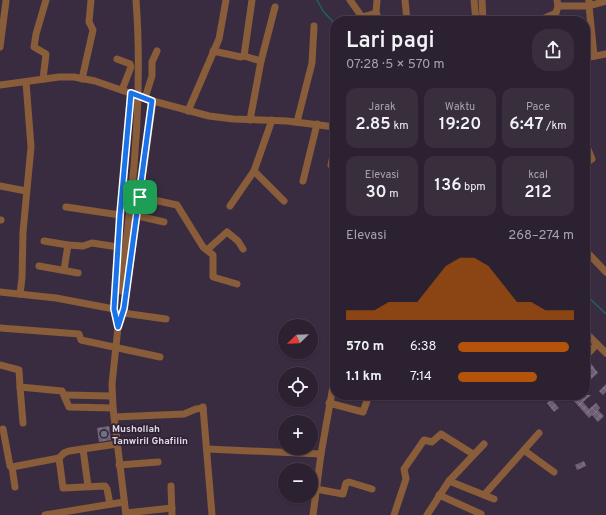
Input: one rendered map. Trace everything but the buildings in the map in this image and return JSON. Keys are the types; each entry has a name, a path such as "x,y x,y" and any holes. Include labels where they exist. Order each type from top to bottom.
{"street":[{"path":"43,79 46,54 34,47 37,27 46,0"},
{"path":"82,79 93,30 89,22 91,0"},
{"path":"136,0 138,36 138,119 123,280 115,347 112,408 126,514 172,512 171,486"},
{"path":"188,111 219,40 226,0"},
{"path":"244,56 252,0"},
{"path":"350,0 361,16"},
{"path":"377,0 376,13 378,16"},
{"path":"405,0 407,16"},
{"path":"474,0 476,16"},
{"path":"482,0 483,16"},
{"path":"0,47 6,1"},
{"path":"550,16 556,13 558,3 589,3 606,1"},
{"path":"589,3 594,56"},
{"path":"250,120 275,7"},
{"path":"366,16 376,13"},
{"path":"297,122 312,63 314,26"},
{"path":"145,98 152,76 152,62 157,51"},
{"path":"213,51 241,57 244,56 262,61"},
{"path":"590,57 606,54"},
{"path":"118,59 130,64 132,67 122,90"},
{"path":"0,85 59,77 82,79 122,90 152,101 219,118 272,120 330,126"},
{"path":"20,294 22,278 23,232 31,135 26,82"},
{"path":"118,327 114,309 120,215 131,93"},
{"path":"118,327 123,313 138,216 152,101"},
{"path":"230,206 254,171 272,120"},
{"path":"303,181 317,124"},
{"path":"254,171 284,201"},
{"path":"0,186 26,191"},
{"path":"140,197 176,204 203,247 212,253 214,259 213,277 237,284"},
{"path":"66,207 120,215"},
{"path":"138,216 164,222"},
{"path":"23,232 31,234"},
{"path":"207,250 227,232 238,241 243,249"},
{"path":"44,241 68,245 84,246 92,243 118,246"},
{"path":"64,270 68,245"},
{"path":"590,255 606,272"},
{"path":"39,266 78,273"},
{"path":"0,292 56,298 114,309"},
{"path":"123,313 166,319"},
{"path":"0,328 79,334 81,340 160,357"},
{"path":"590,337 606,353"},
{"path":"590,352 597,344"},
{"path":"0,365 19,370 22,423"},
{"path":"20,387 62,390 69,407 112,408"},
{"path":"65,395 112,396"},
{"path":"318,472 330,398"},
{"path":"329,402 363,412 367,400"},
{"path":"114,417 184,414 203,408 212,515"},
{"path":"3,429 15,487"},
{"path":"484,495 525,451 539,433"},
{"path":"394,515 406,479 404,468 424,440 432,442 441,434 473,454"},
{"path":"12,467 58,458 64,453 117,444"},
{"path":"427,515 449,481 484,444"},
{"path":"84,449 88,486"},
{"path":"207,449 320,454"},
{"path":"525,451 554,472"},
{"path":"58,458 64,488 88,486 106,487 110,504"},
{"path":"119,465 158,462"},
{"path":"449,481 494,499"},
{"path":"318,489 343,494 346,483 349,482 372,488"},
{"path":"439,495 481,514"},
{"path":"45,514 124,502"},
{"path":"313,515 314,503"}],"waterway":[{"path":"317,0 323,11 330,19"},
{"path":"590,299 606,314"}],"place":[{"name":"Mushollah Tanwiril Ghafilin","path":"104,434"}],"route":[{"path":"131,93 152,101 140,197 124,308 118,327 114,309 120,215 129,130 131,93"}]}
